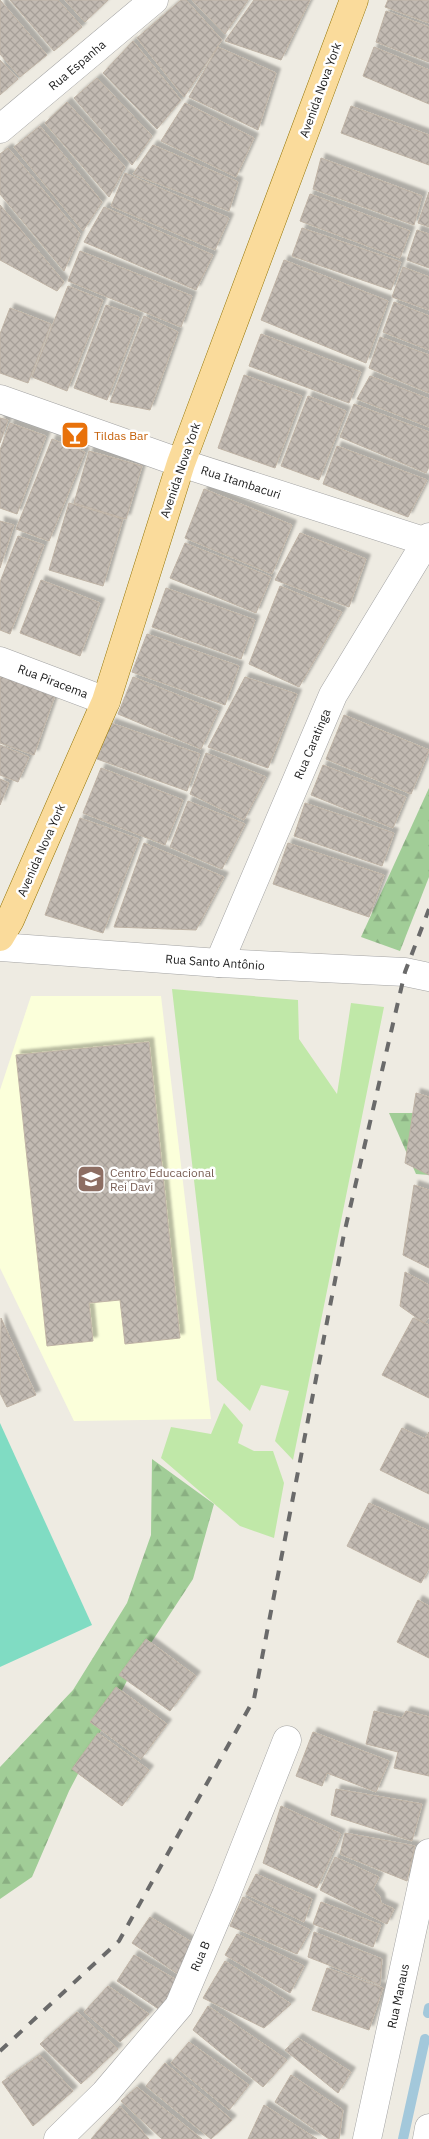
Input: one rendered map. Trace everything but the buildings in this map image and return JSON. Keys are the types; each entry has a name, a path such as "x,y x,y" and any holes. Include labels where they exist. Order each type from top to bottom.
{"main road":[{"name":"Avenida Nova York","path":"3,924 106,701 181,463 354,0"}],"street":[{"name":"Rua Espanha","path":"0,129 154,0"},
{"name":"Rua Itambacuri","path":"0,399 181,463 428,539"},
{"name":"Rua Caratinga","path":"219,963 333,695 428,539"},
{"name":"Rua Piracema","path":"0,661 106,701"},
{"name":"Rua Santo Antônio","path":"0,947 219,963 405,972 429,977"},
{"name":"Rua B","path":"58,2139 105,2093 178,2006 226,1895 287,1740"},
{"name":"Rua Manaus","path":"367,2139 429,1853"}],"shaded area":[{"name":"Centro Educacional Rei Davi","path":"31,996 161,996 211,1419 74,1421 0,1268 0,1090"}],"green space":[{"path":"429,788 429,877 400,951 361,937"},
{"path":"172,989 298,1000 299,1039 337,1094 351,1003 384,1007 293,1460 275,1441 289,1391 261,1385 250,1411 217,1380"},
{"path":"389,1113 429,1113 429,1175 416,1174"},
{"path":"224,1403 243,1425 238,1443 254,1451 273,1451 284,1483 274,1538 240,1526 161,1458 171,1427 211,1434"},
{"path":"0,1423 92,1625 0,1667"},
{"path":"152,1459 214,1504 193,1579 130,1675 69,1791 32,1877 0,1899 0,1767 73,1690 127,1603 151,1535"}],"waterway":[{"path":"428,2013 429,2008"},
{"path":"403,2139 425,2039"}],"railway":[{"path":"0,2051 119,1941 254,1699 344,1234 405,972 429,909"}],"place":[{"name":"Tildas Bar","path":"75,435"},
{"name":"Centro Educacional Rei Davi","path":"91,1179"}]}
